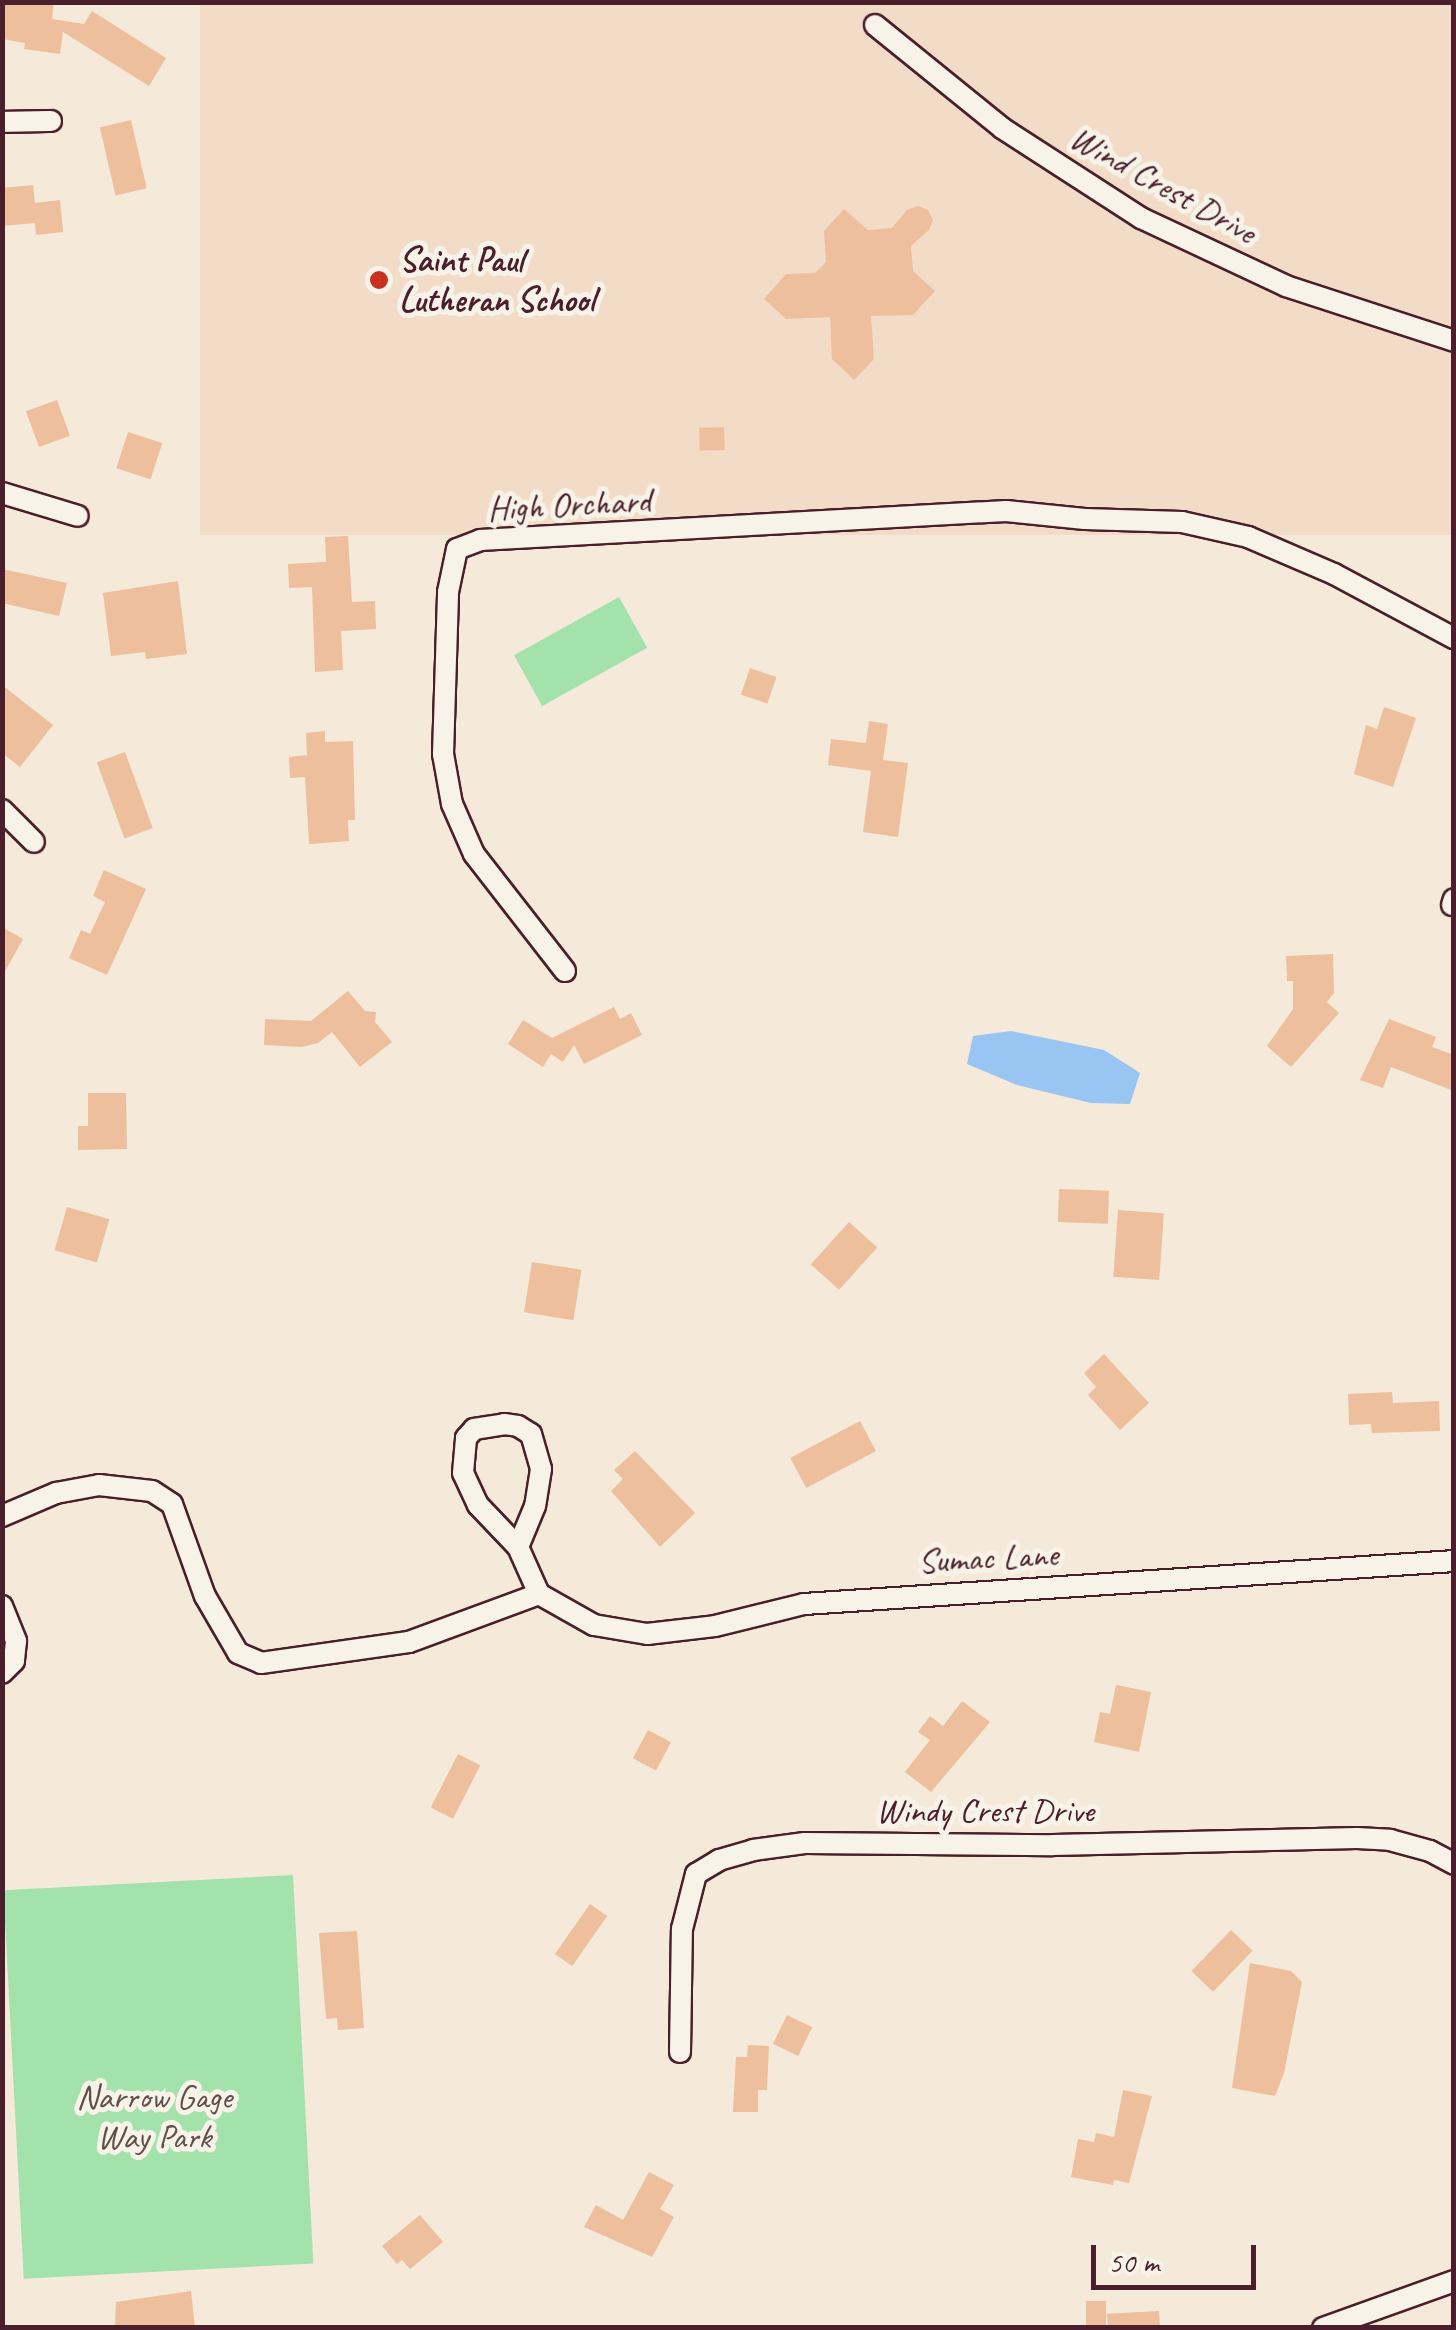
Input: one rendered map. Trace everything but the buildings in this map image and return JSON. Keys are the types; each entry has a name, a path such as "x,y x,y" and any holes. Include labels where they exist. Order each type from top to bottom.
{"street":[{"name":"Wind Crest Drive","path":"875,25 1002,128 1141,218 1286,286 1454,341"},
{"path":"2,122 51,121"},
{"path":"2,493 78,516"},
{"name":"High Orchard","path":"565,971 474,854 452,804 444,754 448,592 457,549 480,540 989,512 1085,520 1182,522 1248,537 1334,574 1454,638"},
{"path":"2,810 34,842"},
{"path":"2,1516 56,1493 99,1485 152,1492 172,1504 205,1596 238,1653 260,1664 409,1642 538,1594 518,1547 478,1505 463,1473 466,1438 487,1424 518,1426 532,1434 539,1450 541,1470 534,1506 518,1547"},
{"name":"Sumac Lane","path":"538,1594 594,1626 648,1634 714,1626 804,1604 1454,1560"},
{"path":"2,1606 16,1641 14,1661 2,1674"},
{"name":"Windy Crest Drive","path":"680,2052 682,1929 696,1874 718,1860 753,1850 806,1842 1053,1845 1357,1838 1390,1840 1430,1851 1454,1864"},
{"path":"1323,2328 1454,2281"}],"shaded area":[{"path":"200,3 1453,3 1453,535 200,535"}],"green space":[{"path":"619,597 647,648 542,706 514,655"},
{"name":"Narrow Gage Way Park","path":"293,1875 313,2263 24,2279 3,1890"}],"water":[{"path":"1011,1031 1104,1050 1140,1073 1130,1104 1091,1103 1017,1085 967,1064 973,1036"}],"place":[{"name":"Saint Paul Lutheran School","path":"379,280"}]}
